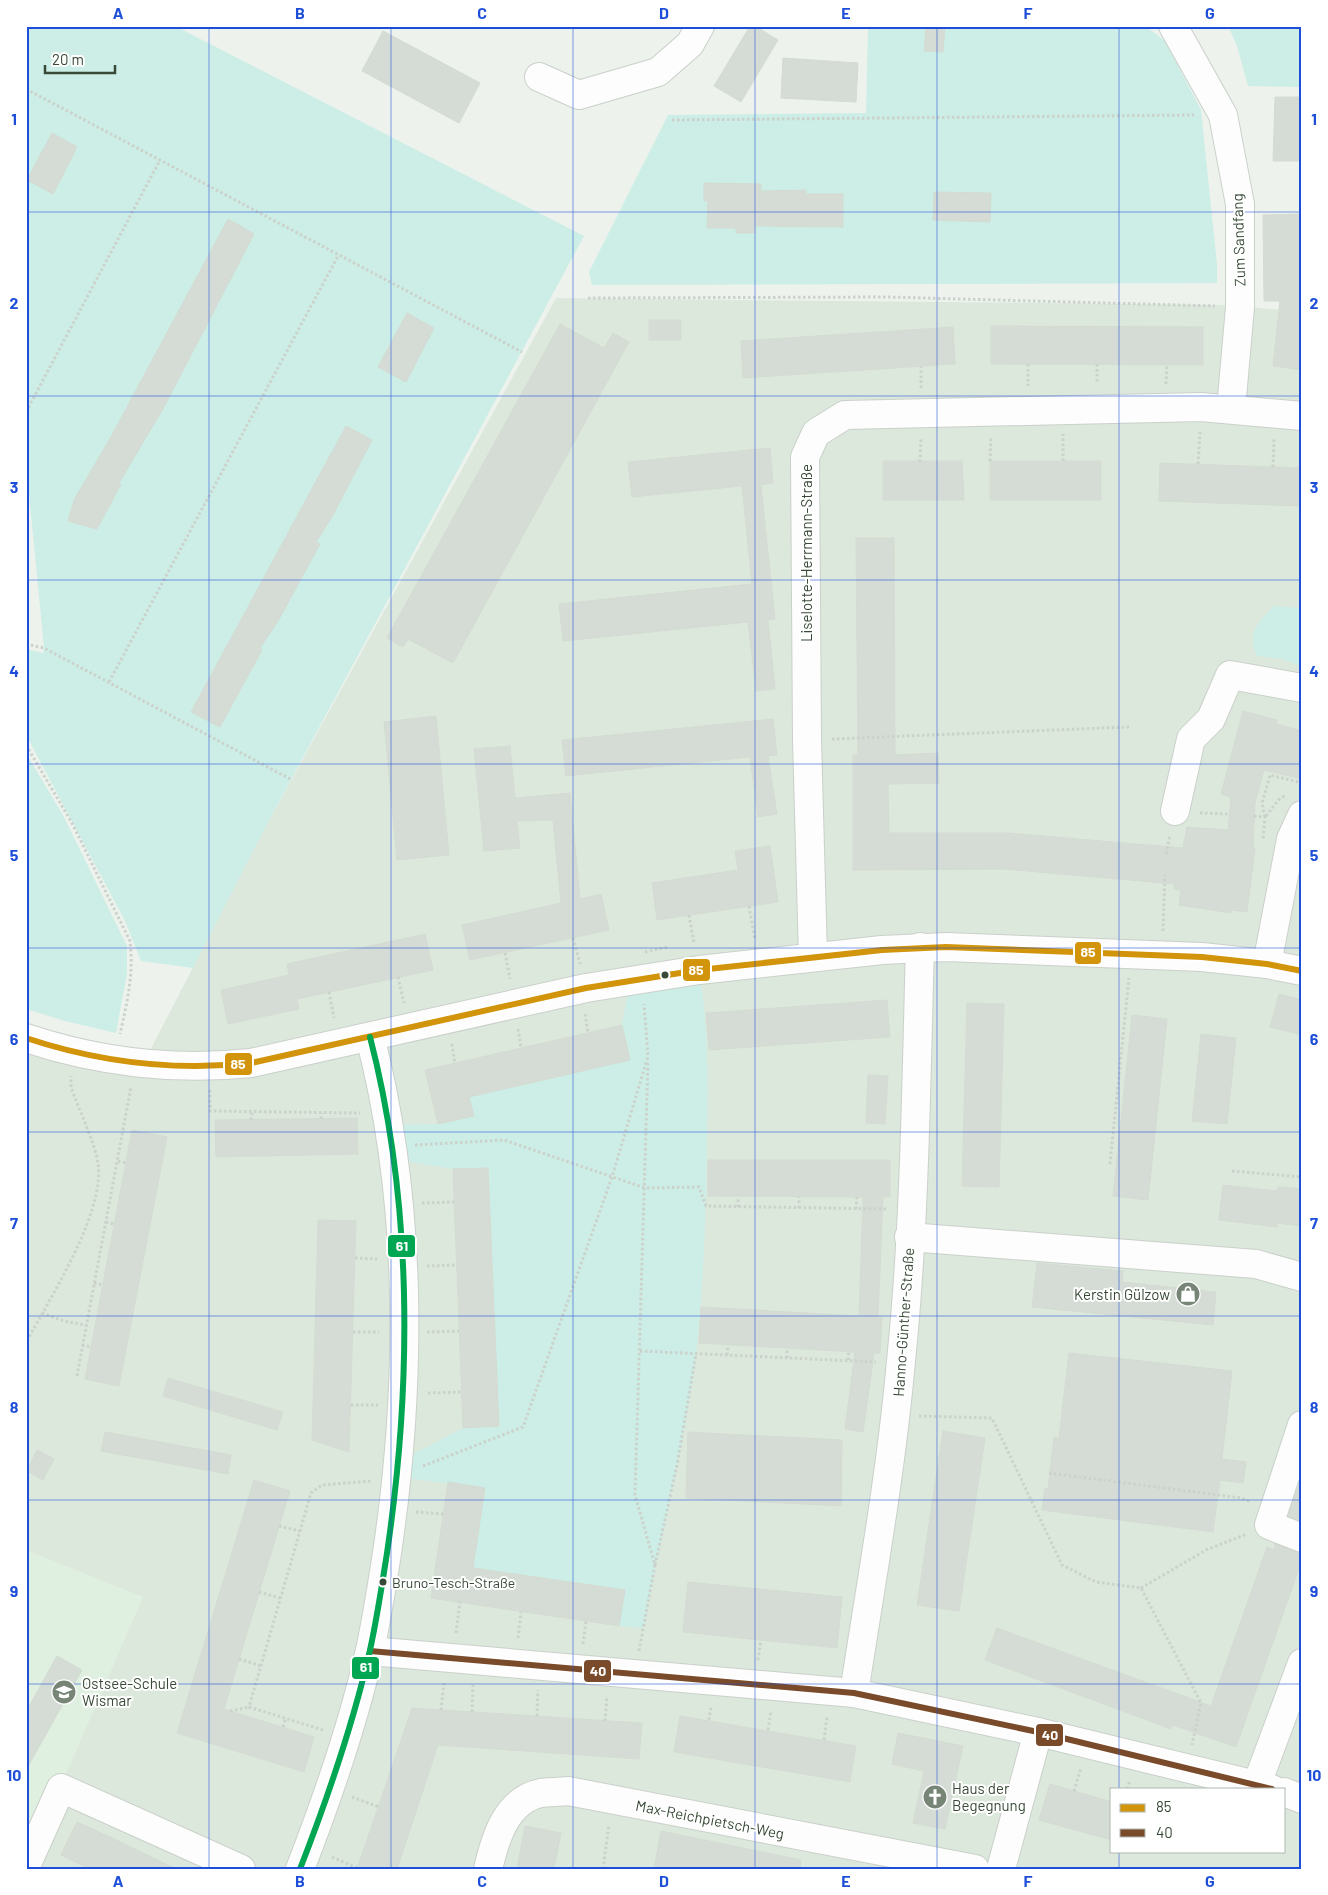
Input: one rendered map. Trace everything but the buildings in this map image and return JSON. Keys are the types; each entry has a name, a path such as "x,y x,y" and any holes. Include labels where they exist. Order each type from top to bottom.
{"street":[{"path":"540,77 579,95 658,72 690,44 700,26"},
{"name":"Zum Sandfang","path":"1173,26 1223,115 1240,204 1240,306 1231,408"},
{"name":"Liselotte-Herrmann-Straße","path":"813,957 807,740 805,457 816,433 845,415 1201,407 1231,408 1302,416"},
{"path":"1175,811 1192,739 1211,718 1230,675 1302,688"},
{"path":"1268,964 1291,839 1302,815"},
{"path":"26,1038 74,1051 125,1061 210,1067 251,1062 370,1037 586,988 813,957 920,947 1202,957 1268,964 1302,971"},
{"name":"Hanno-Günther-Straße","path":"854,1693 901,1363 909,1237 920,947"},
{"path":"300,1869 347,1738 370,1651 376,1622 396,1477 402,1394 402,1267 398,1205 390,1146 380,1075 370,1037"},
{"path":"909,1237 1256,1264 1302,1277"},
{"path":"1302,1425 1271,1517 1302,1538"},
{"path":"370,1651 854,1693 1038,1732 1264,1787 1299,1680"},
{"path":"1001,1869 1038,1732"},
{"path":"26,1866 61,1788 241,1869"},
{"name":"Max-Reichpietsch-Weg","path":"488,1869 492,1850 502,1825 517,1804 539,1793 568,1791 975,1869"},
{"path":"1286,1793 1302,1798"}],"path":[{"path":"26,88 338,256 522,352"},
{"path":"672,120 1223,115"},
{"path":"26,412 160,160"},
{"path":"109,682 338,256"},
{"path":"588,298 888,297 1240,306"},
{"path":"1198,464 1201,407"},
{"path":"26,644 44,648 292,780"},
{"path":"807,740 1129,727"},
{"path":"26,745 72,823 130,941 133,961 118,1161 77,1376"},
{"path":"1265,817 1262,803 1270,775 1302,783"},
{"path":"1163,935 1165,875"},
{"path":"749,906 755,942"},
{"path":"689,915 694,943"},
{"path":"573,938 582,971"},
{"path":"1110,1164 1131,954"},
{"path":"643,979 648,1056 635,1494 655,1565"},
{"path":"27,1341 89,1222 98,1187 98,1162 70,1087 74,1051"},
{"path":"249,1707 311,1493 322,1485 396,1477 523,1427 612,1177 648,1056"},
{"path":"210,1067 210,1111 385,1112"},
{"path":"251,1120 252,1112"},
{"path":"321,1119 322,1113"},
{"path":"390,1146 504,1140 645,1188 699,1187 706,1206 910,1210"},
{"path":"118,1161 126,1163"},
{"path":"1232,1171 1302,1177"},
{"path":"738,1197 738,1207"},
{"path":"799,1197 799,1208"},
{"path":"856,1208 857,1197"},
{"path":"106,1222 114,1224"},
{"path":"94,1283 103,1285"},
{"path":"42,1312 64,1321 86,1325"},
{"path":"726,1355 728,1344"},
{"path":"82,1345 91,1347"},
{"path":"787,1348 787,1358"},
{"path":"640,1351 901,1363"},
{"path":"848,1360 849,1351"},
{"path":"635,1674 655,1565 677,1465 696,1354"},
{"path":"402,1394 462,1392"},
{"path":"895,1415 992,1418 1062,1565 1096,1582 1141,1588 1206,1550 1271,1517 1242,1498 1049,1474"},
{"path":"279,1526 300,1531"},
{"path":"1141,1588 1201,1703 1187,1768"},
{"path":"259,1592 280,1598"},
{"path":"453,1658 460,1602"},
{"path":"239,1659 261,1666"},
{"path":"230,1711 249,1707 347,1738"},
{"path":"283,1727 286,1718"},
{"path":"603,1869 612,1800"}],"shaded area":[{"path":"26,26 175,26 584,236 265,828 193,968 141,961 125,921 26,735 26,649 43,653 44,648 26,463"},
{"path":"868,26 1145,26 1165,41 1201,110 1217,264 1217,283 592,285 589,272 668,115 866,113"},
{"path":"1228,26 1302,26 1302,87 1248,86 1237,46"},
{"path":"556,298 1227,305 1302,312 1302,1869 26,1869 26,1038 143,1064 265,828"},
{"path":"1274,606 1302,608 1302,667 1283,659 1257,656 1253,641 1255,628"},
{"path":"26,753 64,817 127,946 127,974 116,1033 65,1021 26,1009"},
{"path":"699,970 706,1035 708,1099 704,1248 696,1354 679,1457 644,1628 619,1626 624,1590 473,1568 485,1488 397,1477 398,1462 463,1428 499,1426 488,1168 453,1169 392,1159 387,1125 438,1124 473,1116 469,1097 630,1060 622,1025 630,981"},
{"name":"Ostsee-Schule Wismar","path":"26,1550 143,1597 26,1866"}],"transit line":[{"name":"85","path":"26,1038 109,1059 194,1066 251,1063 586,988 699,970 882,950 946,947 1202,957 1267,964 1302,971"},
{"name":"61","path":"300,1869 339,1761 356,1706 370,1650 387,1553 401,1424 404,1359 401,1229 394,1164 384,1100 370,1037"},
{"name":"40","path":"370,1651 854,1693 1038,1732 1268,1788"}],"place":[{"name":"Kerstin Gülzow","path":"1188,1294"},
{"name":"Bruno-Tesch-Straße","path":"383,1582"},
{"name":"Ostsee-Schule Wismar","path":"64,1692"},
{"name":"Haus der Begegnung","path":"935,1797"}]}
